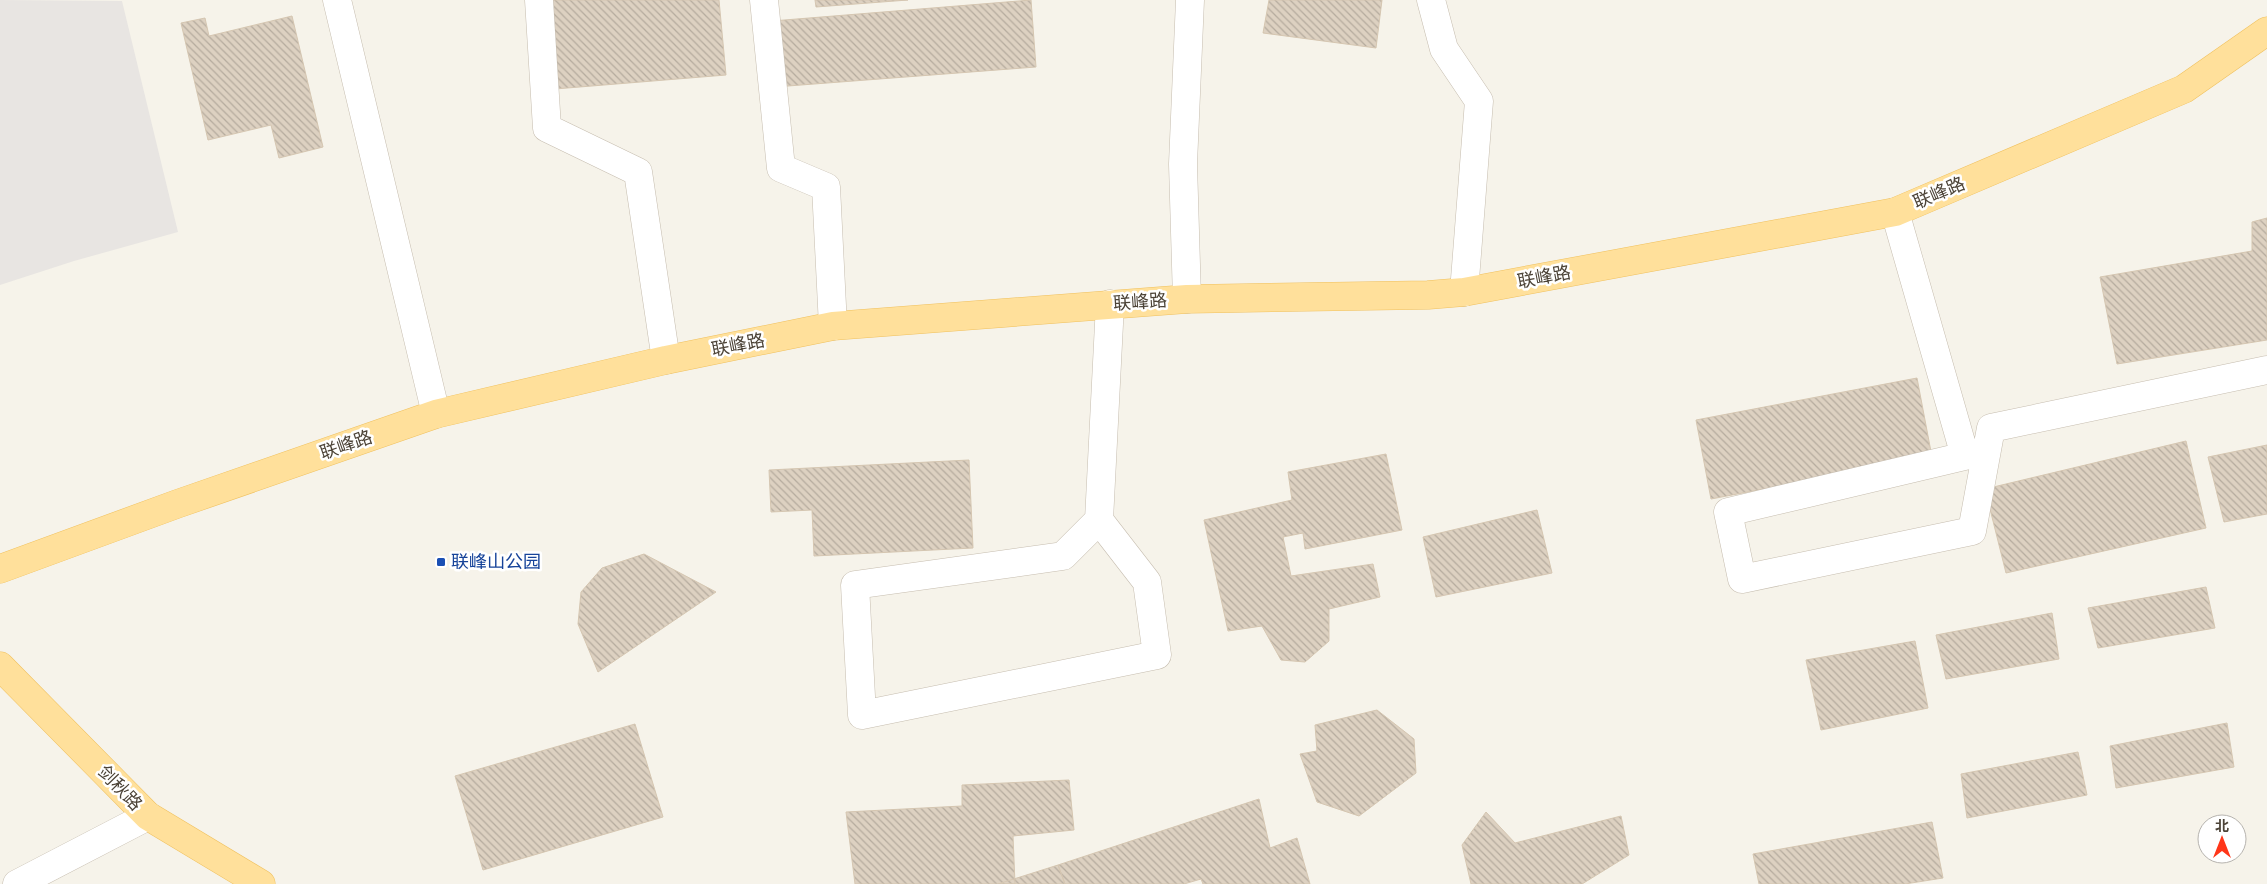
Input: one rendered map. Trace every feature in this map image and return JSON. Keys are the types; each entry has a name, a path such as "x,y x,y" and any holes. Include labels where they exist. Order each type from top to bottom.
{"main road":[{"name":"联峰路","path":"0,570 177,504 436,414 666,360 833,326 1187,299 1428,295 1464,292 1895,212 2184,89 2267,31"},
{"name":"剑秋路","path":"0,666 148,816 261,884"}],"street":[{"path":"337,0 436,414"},
{"path":"539,0 547,128 638,172 666,360"},
{"path":"764,0 780,168 826,187 833,326"},
{"path":"1187,299 1183,164 1190,0"},
{"path":"1431,0 1444,49 1479,101 1464,292"},
{"path":"1895,212 1965,456 1728,512 1742,579 1972,531 1991,428 2267,370"},
{"path":"1099,520 1063,556 855,584 862,715 1157,655 1147,582 1099,520 1110,304"},
{"path":"17,884 148,816"}],"shaded area":[{"path":"0,0 122,1 178,232 74,261 0,285"}],"building":[{"path":"551,0 719,0 726,75 555,89"},
{"path":"815,0 908,0 816,7"},
{"path":"1031,0 1036,67 775,87 772,21"},
{"path":"1269,0 1382,0 1376,48 1263,33"},
{"path":"292,16 323,147 279,158 271,125 208,140 181,23 205,18 209,36"},
{"path":"2267,218 2267,340 2117,364 2100,277 2252,251 2252,222"},
{"path":"1917,378 1932,457 1711,499 1696,420"},
{"path":"2186,441 2206,528 2006,573 1985,489"},
{"path":"2267,445 2267,514 2224,522 2208,457"},
{"path":"1386,454 1402,530 1305,549 1303,533 1283,537 1291,576 1373,564 1380,597 1329,609 1329,641 1305,662 1281,660 1262,626 1228,631 1204,520 1292,500 1288,472"},
{"path":"969,460 973,548 814,556 812,510 771,512 769,470"},
{"path":"1537,510 1552,573 1436,597 1423,537"},
{"path":"644,554 716,592 598,672 578,624 581,592 602,568"},
{"path":"2206,587 2215,628 2098,648 2088,608"},
{"path":"2052,613 2059,659 1946,679 1936,635"},
{"path":"1915,641 1928,708 1821,730 1806,660"},
{"path":"1377,710 1414,739 1416,773 1359,816 1317,802 1300,754 1317,751 1315,725"},
{"path":"2227,723 2234,767 2116,788 2110,746"},
{"path":"635,724 663,817 483,870 455,776"},
{"path":"2078,752 2087,795 1967,818 1961,774"},
{"path":"1069,780 1074,830 1013,836 1015,884 855,884 846,812 962,806 962,785"},
{"path":"1259,799 1270,848 1297,838 1310,884 1203,884 1201,879 1184,884 1065,884 1058,865"},
{"path":"1486,812 1515,843 1621,816 1629,855 1582,884 1471,884 1462,845"},
{"path":"1932,822 1943,878 1905,884 1759,884 1753,854"},
{"path":"1058,865 1065,884 998,884"}],"place":[{"name":"联峰山公园","path":"441,562"}]}
